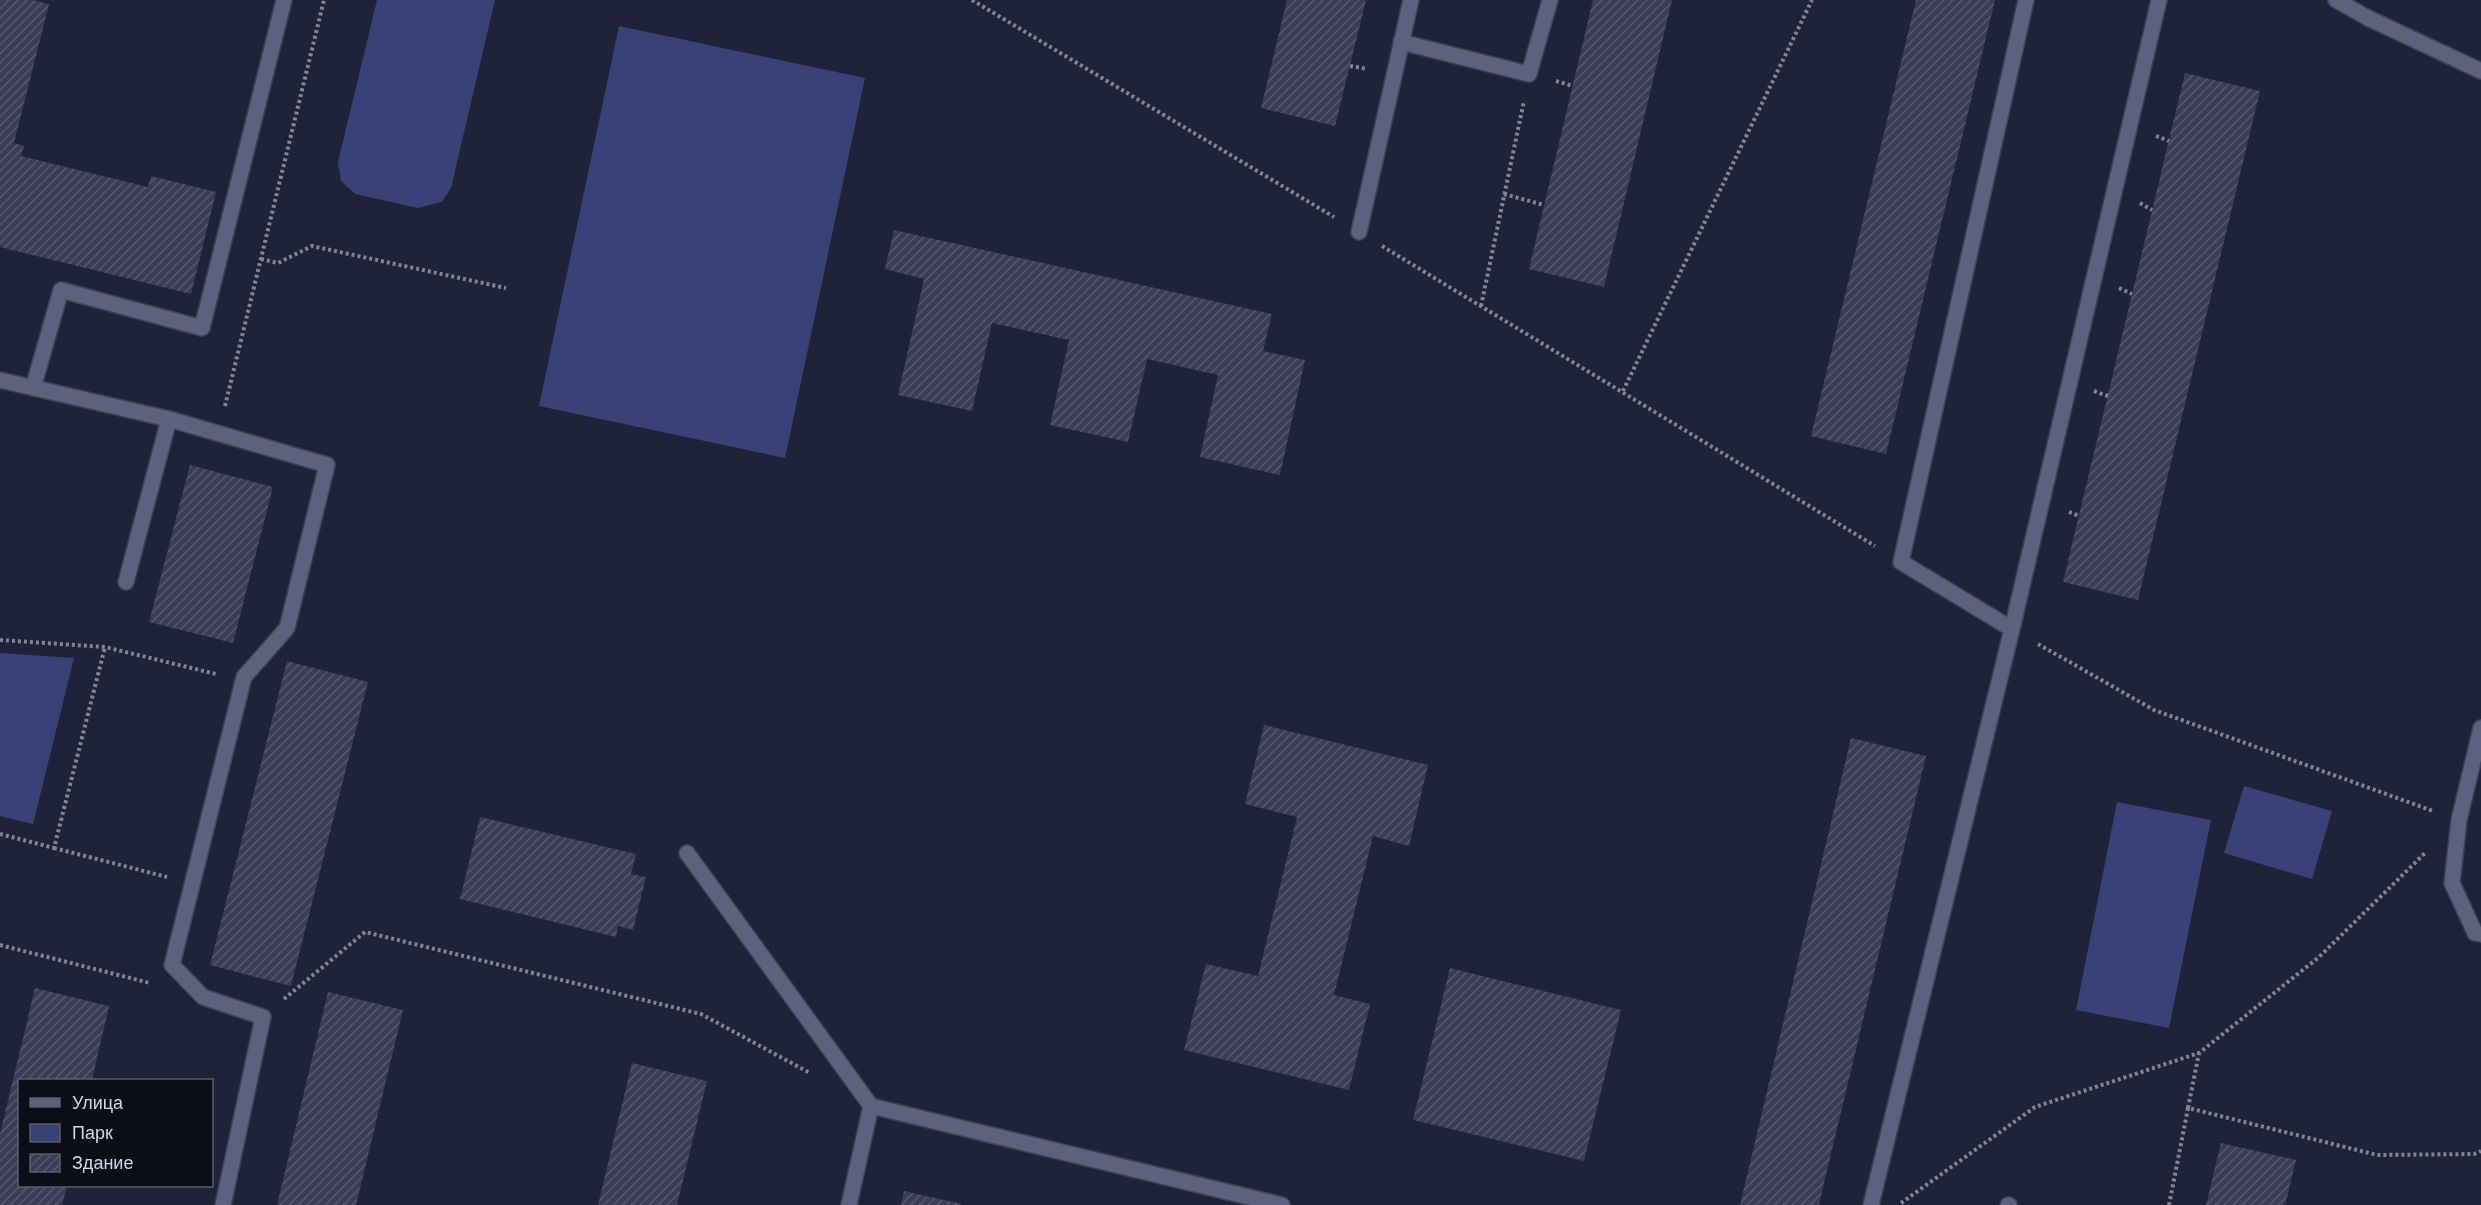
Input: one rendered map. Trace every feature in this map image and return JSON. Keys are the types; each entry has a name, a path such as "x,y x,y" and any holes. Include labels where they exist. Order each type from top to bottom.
{"street":[{"path":"33,388 61,290 202,328 284,0"},
{"path":"1359,232 1411,0"},
{"path":"1401,42 1529,74 1550,0"},
{"path":"2013,629 1901,562 2026,0"},
{"path":"1871,1205 2013,629 2159,0"},
{"path":"2336,0 2368,18 2481,71"},
{"path":"0,380 169,419 327,465 287,628 244,677 172,965 203,997 263,1017 223,1205"},
{"path":"126,582 169,419"},
{"path":"2481,728 2459,820 2452,883 2475,933 2481,934"},
{"path":"687,853 871,1106 1282,1205"},
{"path":"849,1205 871,1106"}],"path":[{"path":"972,0 1623,391 1901,562"},
{"path":"1623,391 1812,0"},
{"path":"1480,306 1529,74"},
{"path":"1504,194 1544,205"},
{"path":"261,259 278,263 312,246 506,288"},
{"path":"1898,1205 2035,1107 2199,1053 2319,957 2459,820 2154,710 2013,629"},
{"path":"0,640 105,647 243,681"},
{"path":"54,848 105,647"},
{"path":"0,834 193,884"},
{"path":"263,1017 365,932 701,1014 811,1073"},
{"path":"0,945 158,985"},
{"path":"2169,1205 2199,1053"},
{"path":"2188,1108 2377,1155 2474,1154 2481,1151"}],"green space":[{"path":"377,0 495,0 451,188 442,202 418,208 355,194 341,181 338,162"},
{"path":"619,26 865,78 785,458 539,406"},
{"path":"0,653 74,658 33,824 0,816"},
{"path":"2244,786 2332,811 2312,879 2224,853"},
{"path":"2117,802 2211,820 2169,1028 2076,1010"}],"building":[{"path":"0,0 33,0 49,4 14,143 24,146 21,156 148,187 151,176 216,192 191,294 0,247"},
{"path":"1287,0 1366,0 1335,126 1261,108"},
{"path":"1593,0 1672,0 1604,287 1529,269"},
{"path":"1916,0 1995,0 1886,454 1811,436"},
{"path":"2185,73 2260,91 2138,600 2063,582"},
{"path":"894,230 1272,314 1263,351 1305,360 1280,475 1200,457 1218,375 1147,359 1128,442 1050,425 1069,340 992,323 972,411 898,395 924,279 885,269"},
{"path":"190,465 273,487 233,643 149,622"},
{"path":"287,661 368,682 291,986 210,965"},
{"path":"1264,725 1428,765 1409,846 1373,836 1334,995 1370,1004 1349,1090 1184,1050 1206,964 1258,976 1297,817 1245,804"},
{"path":"1851,738 1926,756 1819,1205 1740,1205"},
{"path":"480,817 636,854 631,874 646,877 633,930 618,926 616,937 460,899"},
{"path":"1450,968 1621,1010 1584,1161 1413,1120"},
{"path":"35,988 109,1006 92,1079 18,1079 18,1187 67,1187 62,1205 0,1205 0,1134"},
{"path":"328,992 403,1010 356,1205 277,1205"},
{"path":"632,1063 707,1081 677,1205 598,1205"},
{"path":"2221,1143 2296,1160 2285,1205 2206,1205"},
{"path":"904,1191 962,1204 901,1205"}]}
